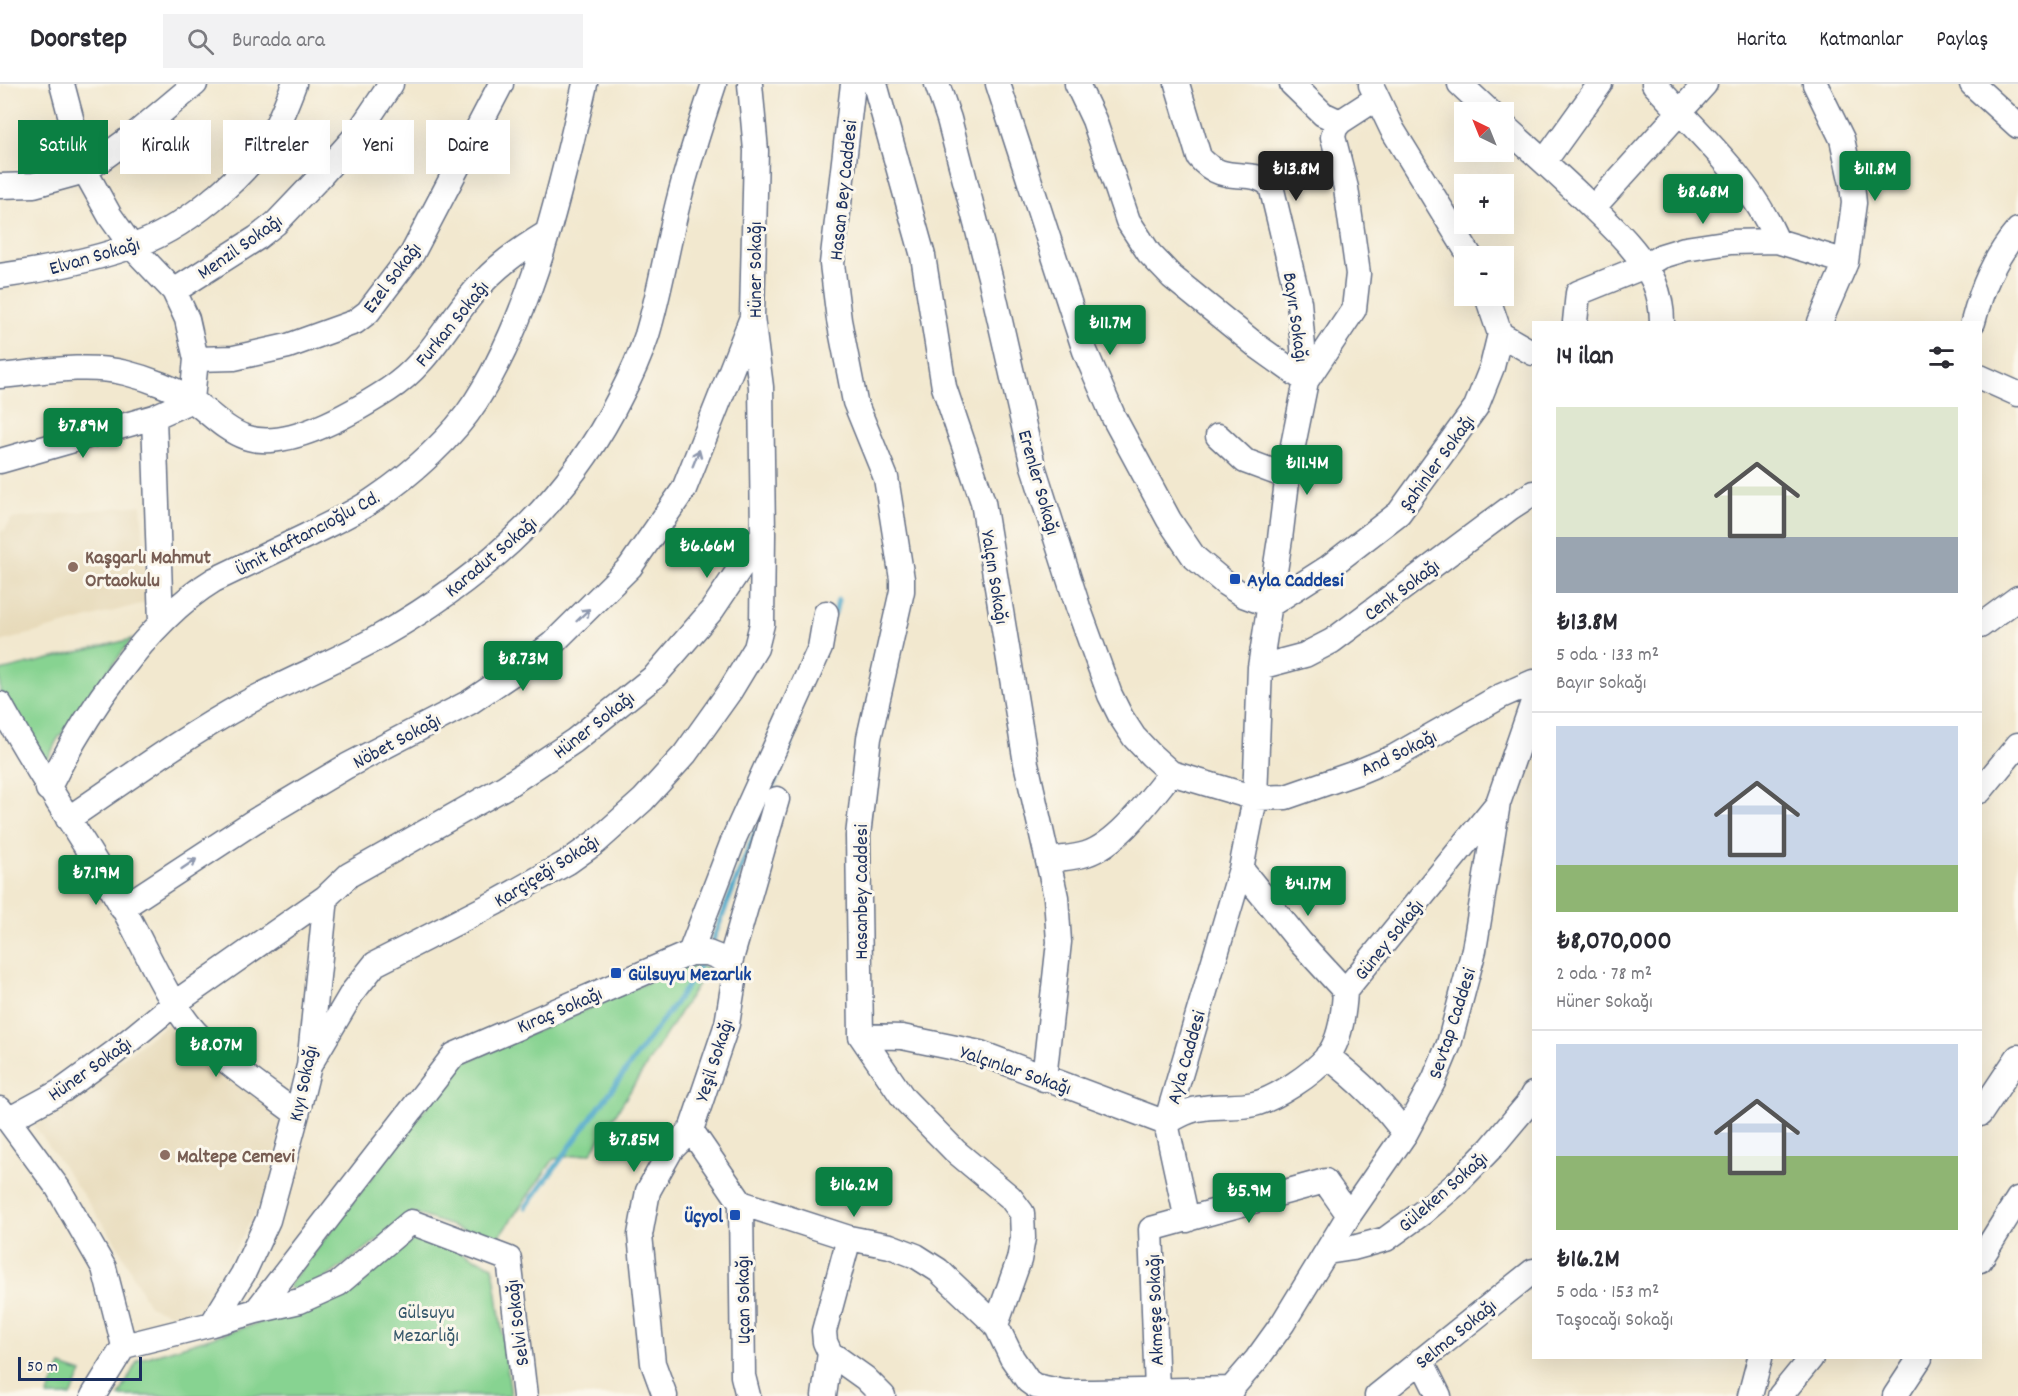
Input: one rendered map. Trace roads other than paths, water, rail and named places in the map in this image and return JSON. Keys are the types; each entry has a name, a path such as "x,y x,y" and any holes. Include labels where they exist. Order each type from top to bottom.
{"street":[{"path":"62,84 72,120"},
{"path":"108,154 195,84"},
{"name":"Elvan Sokağı","path":"0,276 46,269 132,247 192,216 240,175 272,133 294,84"},
{"name":"Menzil Sokağı","path":"174,291 258,238 276,223 356,136 391,84"},
{"name":"Ezel Sokağı","path":"196,359 234,358 288,346 355,322 368,312 412,254 501,84"},
{"name":"Ümit Kaftancıoğlu Cd.","path":"48,789 67,751 94,708 161,622 214,580 351,514 376,498 441,443 461,422 477,400 504,348 531,286 585,84"},
{"name":"Karadut Sokağı","path":"68,819 195,732 422,612 520,535 554,497 602,431 621,396 646,338 678,202 714,84"},
{"name":"Hüner Sokağı","path":"4,1114 63,1089 114,1053 175,1003 326,897 356,870 505,787 574,741 655,676 712,610 763,534 761,387 752,317 756,151 750,84"},
{"name":"Hasan Bey Caddesi","path":"853,84 832,264 839,320 855,402"},
{"name":"Yalçın Sokağı","path":"875,84 923,256 944,387 983,502 1026,764 1056,897 1059,942 1044,1079"},
{"name":"Erenler Sokağı","path":"937,84 949,118 990,277 1033,466 1078,607 1110,694 1134,737 1171,773 1255,798"},
{"path":"998,84 1085,351 1114,418 1169,520 1194,557 1243,595 1270,604"},
{"path":"1077,84 1094,120 1128,221 1149,254 1172,277 1257,346 1305,381 1354,309 1358,274 1346,188 1333,137 1335,128 1340,122 1373,91 1392,129 1464,246"},
{"name":"Bayır Sokağı","path":"1176,84 1199,157 1205,164 1223,175 1260,178 1271,186 1299,302 1305,381 1288,477 1270,604"},
{"path":"1292,84 1323,114 1340,122"},
{"path":"1460,84 1479,102"},
{"path":"1545,162 1600,84"},
{"path":"1654,84 1740,179 1769,223 1777,241"},
{"path":"1593,208 1704,84"},
{"path":"1815,84 1842,139 1854,203 1846,262 1820,321"},
{"path":"1972,84 2018,126"},
{"path":"1514,135 1568,182 1617,231 1645,266 1654,282 1659,298 1662,321"},
{"path":"0,186 34,185 74,174"},
{"path":"87,174 110,216 132,247 174,291 187,319 196,359 192,400"},
{"path":"1973,321 1991,269 2018,230"},
{"name":"Furkan Sokağı","path":"192,400 216,420 245,437 271,440 298,435 357,410 400,382 424,360 473,293 502,262 547,233"},
{"path":"1575,321 1578,293 1645,266 1662,256 1685,249 1731,242 1777,241 1846,262"},
{"path":"1490,306 1500,334 1532,352"},
{"name":"Nöbet Sokağı","path":"122,908 252,822 347,766 470,702 552,644 630,567 681,494 752,317"},
{"name":"Şahinler Sokağı","path":"1270,604 1329,567 1402,510 1476,407 1492,367 1500,334"},
{"path":"0,376 94,368 112,370 156,383 192,400"},
{"path":"1982,378 2018,394"},
{"path":"0,460 154,417 192,400"},
{"name":"Hasanbey Caddesi","path":"855,402 886,478 902,579 902,591 869,738 858,836 861,1036"},
{"path":"154,417 161,622"},
{"path":"1218,436 1245,461 1288,477"},
{"name":"Cenk Sokağı","path":"1260,667 1305,655 1332,640 1532,494"},
{"name":"Karçiçeği Sokağı","path":"309,1066 352,993 375,964 504,898 568,862 596,842 643,800 685,754 730,691 756,648 762,624 763,534"},
{"path":"1982,625 2018,598"},
{"name":"Ayla Caddesi","path":"1187,1220 1166,1123 1241,869 1255,798 1260,667 1270,604"},
{"path":"777,799 729,966 718,957 708,953 690,953 735,836 820,648 826,613"},
{"name":"And Sokağı","path":"1255,798 1286,797 1394,757 1500,696 1532,682"},
{"path":"0,704 48,789 122,908 175,1003 201,1038 297,1114"},
{"name":"Sevtap Caddesi","path":"1228,1392 1270,1341 1349,1215 1405,1134 1434,1080 1452,1034 1474,950 1498,803 1532,705"},
{"path":"1982,789 2018,745"},
{"path":"1048,860 1087,854 1100,847 1137,814 1171,773"},
{"name":"Güney Sokağı","path":"1327,1056 1339,1029 1345,992 1498,803"},
{"path":"1241,869 1300,942 1345,992"},
{"name":"Kıyı Sokağı","path":"212,1324 243,1274 268,1220 297,1114 309,1066 326,897"},
{"name":"Kıraç Sokağı","path":"256,1311 454,1055 690,953"},
{"name":"Yeşil Sokağı","path":"665,1396 653,1363 640,1236 648,1191 671,1150 690,1131 727,1024 734,981 729,966"},
{"path":"861,1036 904,1099 955,1151 1010,1197 1022,1213 1023,1238 1019,1260 996,1325"},
{"name":"Yalçınlar Sokağı","path":"861,1036 902,1037 980,1053 1166,1123"},
{"path":"1166,1123 1201,1108 1256,1104 1298,1081 1327,1056 1358,1080 1405,1134"},
{"path":"1982,1111 2018,1057"},
{"name":"Güleken Sokağı","path":"1327,1252 1386,1239 1422,1213 1456,1184 1491,1148 1532,1096"},
{"path":"4,1114 58,1188 104,1268 123,1346 93,1396"},
{"path":"690,1131 741,1203 849,1238 890,1246 916,1256 938,1270 996,1325 1012,1358 1028,1381 1035,1386 1064,1392 1228,1392"},
{"path":"1187,1220 1326,1181 1349,1215"},
{"path":"1982,1257 2018,1198"},
{"name":"Uçan Sokağı","path":"741,1203 743,1376 748,1396"},
{"name":"Akmeşe Sokağı","path":"1157,1391 1150,1229 1187,1220"},
{"name":"Selvi Sokağı","path":"123,1346 300,1301 338,1284 411,1222 508,1259 525,1396"},
{"path":"849,1238 824,1331 825,1342 830,1353 865,1378 883,1396"},
{"name":"Selma Sokağı","path":"1377,1396 1532,1272"},
{"path":"824,1396 830,1353"},
{"path":"1750,1396 1760,1359"},
{"path":"1780,1396 1810,1359"},
{"path":"1895,1396 1919,1359"},
{"path":"1422,1360 1439,1396"}],"waterway":[{"path":"835,613 838,600"},
{"path":"771,793 795,732"},
{"path":"713,940 756,830"},
{"path":"526,1207 689,984 699,966"}],"place":[{"name":"Kaşgarlı Mahmut Ortaokulu","path":"73,567"},
{"name":"Ayla Caddesi","path":"1235,579"},
{"name":"Gülsuyu Mezarlık","path":"616,973"},
{"name":"Maltepe Cemevi","path":"165,1155"},
{"name":"Üçyol","path":"735,1215"}],"park label":[{"name":"Gülsuyu Mezarlığı","path":"426,1322"}]}
